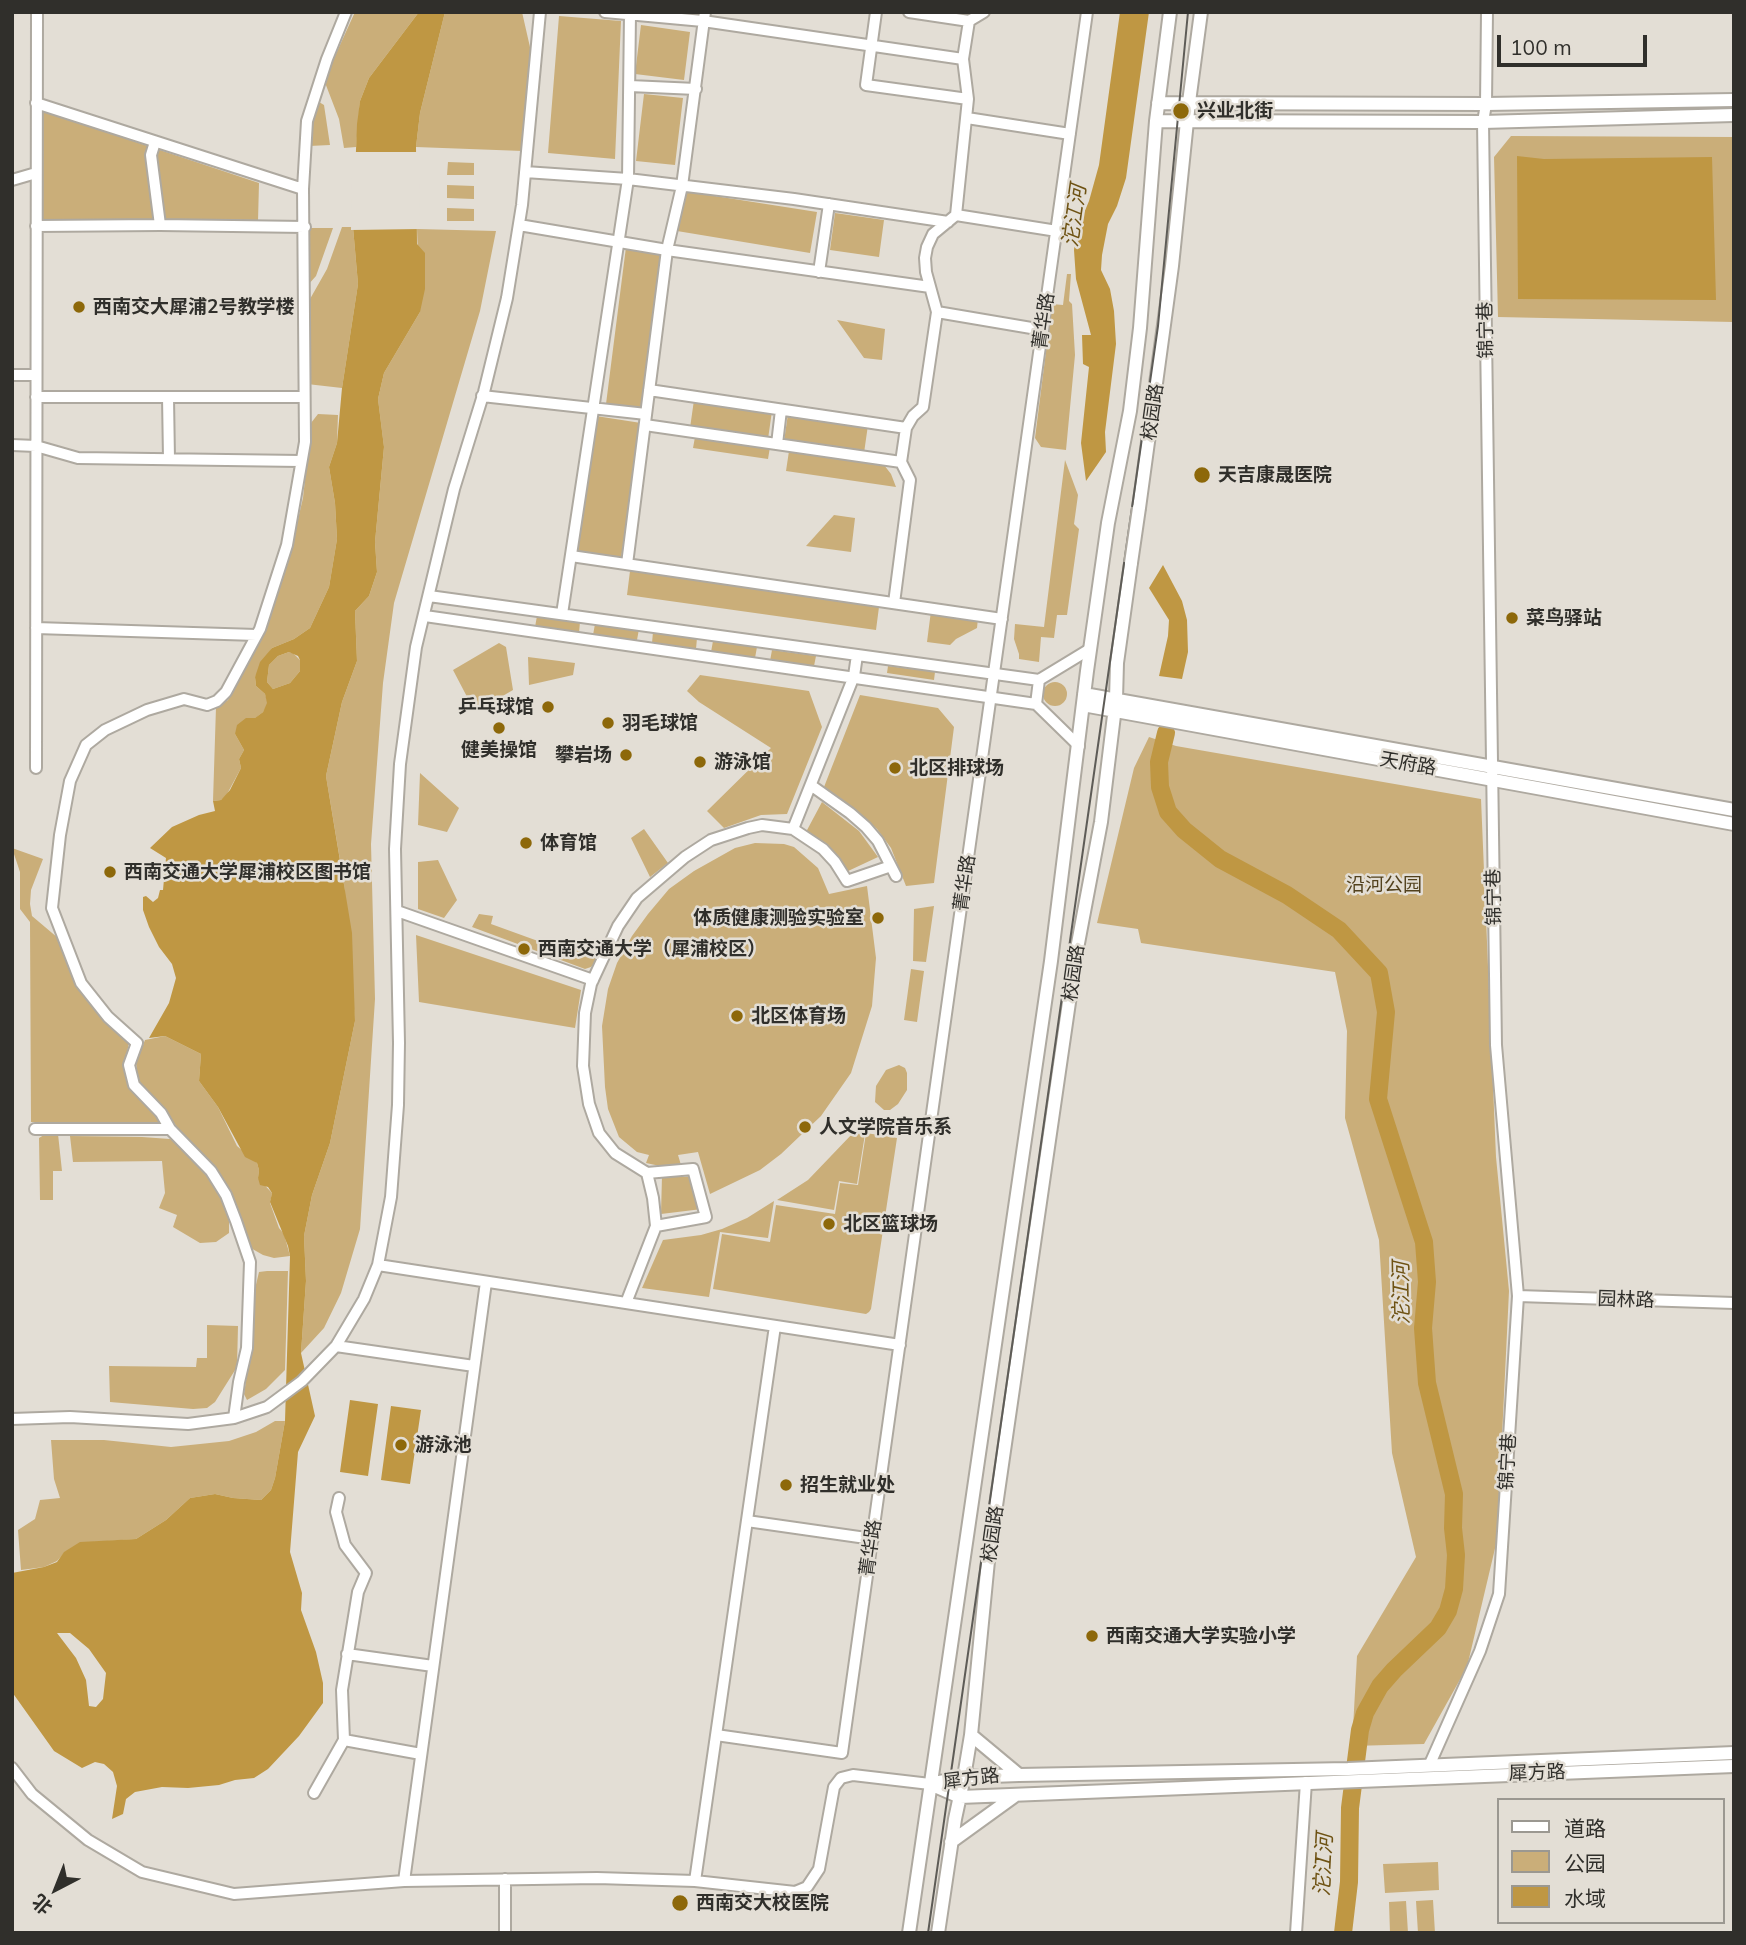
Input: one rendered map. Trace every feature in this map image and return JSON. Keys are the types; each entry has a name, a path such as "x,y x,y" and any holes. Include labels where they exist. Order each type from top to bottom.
{"street":[{"path":"36,768 37,12"},
{"path":"234,1418 247,1348 250,1262 226,1195 211,1171 170,1129 161,1113 134,1086 129,1065 137,1043 108,1017 81,983 52,908 60,835 70,781 86,745 105,730 147,710 184,699 207,705 217,701 226,692 256,635 287,545 305,442 303,190 307,121 346,12"},
{"path":"12,1419 70,1417 188,1424 234,1418 267,1407 302,1381 336,1346 364,1299 378,1265 391,1197 398,1105 395,849 400,764 416,647 454,489 482,396 507,298 519,225 540,12"},
{"path":"605,12 704,17 962,59"},
{"path":"876,12 866,85 968,99"},
{"path":"909,12 969,22 984,12"},
{"name":"菁华路","path":"716,1735 842,1753 1087,12"},
{"name":"校园路","path":"909,1933 1049,975 1108,523 1119,473 1140,328 1156,121 1170,12"},
{"name":"校园路","path":"938,1933 951,1842 971,1735 988,1561 1076,954 1101,822 1115,705 1117,663 1172,266 1200,12"},
{"name":"锦宁巷","path":"1429,1766 1480,1651 1499,1594 1518,1296 1496,1045 1483,122 1486,104 1487,12"},
{"path":"562,614 628,179 630,14"},
{"path":"627,564 667,250 682,186 704,17"},
{"path":"894,603 910,480 901,462 906,428 913,416 923,407 937,312 925,258 933,234 952,218 967,118 968,99 962,59 969,22"},
{"path":"631,86 696,89"},
{"path":"1158,103 1486,104 1734,100"},
{"path":"36,103 303,190"},
{"path":"1156,121 1483,122 1734,115"},
{"path":"967,118 1070,134"},
{"path":"155,142 151,155 160,225"},
{"path":"525,172 628,179 1057,230"},
{"path":"12,180 36,173"},
{"path":"819,272 829,204"},
{"path":"519,225 619,243 930,287"},
{"path":"36,226 305,227"},
{"path":"937,312 1043,330"},
{"path":"12,375 36,374"},
{"path":"649,390 906,428"},
{"path":"482,396 593,408 777,444 901,462"},
{"path":"36,397 304,397"},
{"path":"168,397 169,459"},
{"path":"777,444 781,410"},
{"path":"12,445 36,446 78,458 302,461"},
{"path":"571,556 1002,618"},
{"path":"429,596 1039,680 1090,649"},
{"path":"425,616 1036,704 1079,746"},
{"path":"36,628 256,635"},
{"path":"793,829 854,676 857,655"},
{"path":"1036,704 1039,680"},
{"name":"天府路","path":"1084,699 1492,774 1734,824"},
{"name":"天府路","path":"1492,774 1734,810"},
{"path":"656,1226 706,1217 693,1169 647,1172 615,1153 599,1133 589,1104 583,1066 585,1013 593,979 618,926 637,898 685,857 711,840 762,825 793,829 823,849 847,881 893,871 866,827 812,786"},
{"path":"397,911 593,979"},
{"path":"35,1129 170,1129"},
{"path":"626,1303 656,1226 647,1172"},
{"path":"378,1265 900,1345"},
{"path":"404,1881 486,1282"},
{"name":"园林路","path":"1518,1296 1734,1303"},
{"path":"695,1881 775,1326"},
{"path":"336,1346 474,1366"},
{"path":"314,1793 344,1740 342,1690 358,1592 366,1573 345,1545 337,1513 339,1498"},
{"path":"747,1521 873,1539"},
{"path":"347,1654 433,1665"},
{"path":"971,1735 1019,1774"},
{"path":"344,1740 421,1754"},
{"name":"犀方路","path":"1377,1774 1429,1766 1734,1754"},
{"name":"犀方路","path":"930,1784 964,1777 1019,1774 1347,1775 1734,1766"},
{"path":"12,1768 33,1794 88,1840 142,1872 234,1894 404,1881 597,1878 695,1881 795,1892 807,1887 819,1869 834,1787 841,1778 849,1775 930,1784"},
{"name":"犀方路","path":"930,1784 960,1797 1306,1782 1347,1775"},
{"path":"1296,1933 1306,1782"},
{"path":"951,1842 1016,1795"},
{"path":"505,1879 506,1933"}],"green space":[{"path":"355,12 419,12 369,78 360,101 356,147 344,148 339,119 324,80"},
{"path":"445,12 522,12 532,56 523,151 416,147 420,113"},
{"path":"559,16 621,21 615,159 548,153"},
{"path":"641,25 690,32 684,80 635,74"},
{"path":"644,94 683,98 675,165 636,161"},
{"path":"319,102 324,105 330,145 309,146 312,111"},
{"path":"43,111 259,183 258,221 41,219"},
{"path":"1511,136 1733,137 1734,322 1498,317 1494,157"},
{"path":"448,162 474,163 474,175 447,175"},
{"path":"447,185 474,186 474,199 447,198"},
{"path":"683,191 817,212 810,253 677,231"},
{"path":"447,208 474,209 474,221 447,221"},
{"path":"835,213 884,220 879,257 830,250"},
{"path":"342,227 353,227 358,284 342,388 307,384 310,299 327,269"},
{"path":"308,228 333,228 316,276 307,286"},
{"path":"417,229 496,231 480,311 394,603 383,683 371,844 375,999 360,1229 341,1293 324,1328 301,1353 306,1281 304,1236 312,1195 330,1143 355,1021 344,884 326,776 342,702 357,661 355,611 369,596 377,572 375,542 384,447 378,399 384,373 420,312"},
{"path":"626,247 665,252 644,409 606,404"},
{"path":"1067,274 1071,274 1069,301 1072,304 1075,355 1066,450 1041,447 1035,438 1052,304 1063,305"},
{"path":"837,320 885,329 882,360 864,358"},
{"path":"694,400 772,411 768,439 690,428"},
{"path":"318,414 338,415 337,443 329,467 337,539 329,587 310,628 294,639 272,648 255,677 256,686 265,694 268,703 263,712 235,734 244,750 239,759 241,768 226,796 213,801 216,707 228,700 274,599 290,553 303,498 311,423"},
{"path":"788,414 868,425 864,453 784,441"},
{"path":"596,416 641,423 621,559 576,552"},
{"path":"695,437 770,447 768,459 693,448"},
{"path":"789,451 884,465 896,487 786,471"},
{"path":"1065,460 1078,495 1074,524 1079,529 1067,615 1057,615 1054,638 1041,637 1039,662 1019,659 1014,639 1015,624 1044,627"},
{"path":"834,515 855,518 851,552 806,546"},
{"path":"630,571 879,607 876,630 627,595"},
{"path":"931,611 978,618 977,628 950,645 927,642"},
{"path":"537,616 580,622 579,633 535,627"},
{"path":"595,624 639,629 637,640 593,635"},
{"path":"653,632 697,638 696,649 652,643"},
{"path":"713,641 757,647 755,658 711,652"},
{"path":"499,643 506,647 513,690 475,712 453,670"},
{"path":"772,650 816,656 814,666 770,661"},
{"path":"289,652 300,660 300,671 290,683 273,689 267,682 269,665 278,656"},
{"path":"528,657 575,663 573,675 529,685"},
{"path":"888,666 935,672 934,680 887,673"},
{"path":"700,675 809,691 822,727 787,814 761,815 724,828 707,811 771,748 699,702 687,691"},
{"path":"1055,682 1064,685 1067,694 1064,703 1055,706 1046,703 1043,694 1046,685"},
{"path":"860,695 938,708 954,727 934,883 906,886 891,848 877,829 824,787"},
{"name":"沿河公园","path":"1149,737 1176,746 1481,799 1496,1157 1509,1291 1497,1540 1467,1667 1424,1744 1352,1746 1357,1656 1416,1557 1392,1453 1379,1240 1345,1118 1347,1031 1335,972 1141,943 1138,929 1097,923 1134,768"},
{"path":"420,773 459,808 447,832 418,825"},
{"path":"822,802 859,831 878,857 846,872 806,832"},
{"path":"644,829 668,863 650,877 631,838"},
{"name":"北区体育场","path":"755,843 794,847 818,868 829,894 867,886 876,958 872,1006 851,1073 821,1116 760,1170 710,1194 698,1152 678,1155 681,1165 660,1166 646,1163 649,1155 637,1152 619,1137 608,1109 602,1026 608,989 617,963 648,914 669,889 694,871 735,848"},
{"path":"12,848 43,859 31,890 32,916 58,938 83,993 125,1036 129,1043 124,1067 126,1080 133,1093 156,1114 160,1122 31,1122 30,922 20,909 20,872"},
{"path":"438,860 457,900 444,918 418,909 418,862"},
{"path":"934,906 926,962 913,961 914,909"},
{"path":"479,914 493,916 491,924 560,949 563,942 597,955 596,961 585,969 472,927"},
{"path":"416,935 581,990 575,1028 419,1002"},
{"path":"911,969 924,971 917,1022 904,1020"},
{"path":"165,1036 201,1054 199,1081 218,1107 237,1146 257,1163 258,1178 272,1193 270,1203 284,1234 290,1256 274,1258 249,1247 241,1224 191,1143 138,1082 136,1063 145,1040"},
{"path":"899,1065 905,1068 907,1073 907,1090 898,1104 890,1110 884,1110 875,1102 876,1086 886,1070"},
{"path":"853,1133 865,1134 857,1184 839,1181 834,1210 777,1200 808,1180"},
{"name":"北区篮球场","path":"866,1133 897,1138 869,1312 866,1314 713,1289 722,1234 770,1242 776,1205 835,1214 840,1183 858,1185"},
{"path":"58,1134 62,1171 53,1171 53,1200 40,1200 39,1138"},
{"path":"70,1136 170,1139 180,1144 198,1161 215,1185 229,1217 229,1233 216,1242 200,1243 173,1227 177,1215 159,1208 165,1193 162,1161 73,1162"},
{"path":"662,1176 692,1177 702,1209 661,1214"},
{"path":"774,1201 768,1238 720,1232 709,1297 642,1288 663,1240 722,1229 747,1218"},
{"path":"288,1271 285,1370 266,1389 247,1400 244,1394 254,1325 254,1293 259,1272"},
{"path":"207,1325 238,1326 237,1367 215,1402 207,1408 193,1409 110,1402 109,1366 196,1367 197,1358 207,1358"},
{"path":"275,1421 285,1421 275,1478 271,1490 261,1500 215,1494 190,1498 166,1520 136,1539 93,1542 65,1552 57,1561 44,1567 21,1570 18,1530 35,1519 40,1500 60,1498 54,1479 51,1440 104,1440 171,1447 229,1441 256,1432"},
{"path":"1438,1862 1439,1890 1385,1893 1383,1864"},
{"path":"1433,1900 1435,1933 1418,1933 1416,1901"},
{"path":"1406,1901 1408,1933 1390,1933 1389,1902"}],"water":[{"path":"419,12 445,12 420,113 416,147 417,244 425,253 425,289 420,312 384,373 378,399 384,447 375,542 377,572 369,596 355,611 357,661 342,702 326,776 352,933 355,1021 330,1143 312,1195 304,1236 306,1281 301,1353 315,1416 298,1452 290,1552 302,1593 301,1610 316,1652 323,1683 323,1703 299,1736 268,1769 254,1778 219,1785 162,1787 135,1792 126,1799 123,1814 112,1819 117,1786 113,1772 104,1764 95,1762 82,1768 54,1751 12,1692 12,1573 57,1562 64,1552 80,1542 136,1539 166,1520 190,1498 215,1494 261,1500 271,1490 275,1478 285,1421 290,1256 288,1246 270,1202 272,1193 268,1187 260,1185 257,1163 245,1157 218,1107 199,1081 201,1054 165,1036 149,1038 169,1003 176,978 172,964 149,927 143,910 143,897 146,896 153,902 158,898 160,890 163,890 166,858 150,848 172,827 215,811 213,801 221,800 230,790 241,768 239,759 244,750 235,734 237,725 246,718 255,718 263,712 267,703 265,694 256,686 255,677 260,662 272,648 294,639 310,628 329,587 337,539 329,467 337,443 342,388 358,284 353,227 357,124 360,101 369,78","holes":["289,652 298,656 300,671 290,683 273,689 267,682 269,665 278,656","57,1633 70,1633 89,1649 106,1673 103,1699 96,1707 89,1706 86,1680 76,1658"]},
{"path":"1120,12 1149,12 1126,178 1108,224 1102,255 1101,270 1110,289 1116,344 1105,432 1106,452 1086,481 1081,443 1089,367 1083,364 1082,335 1091,335 1076,279 1074,250 1076,232 1089,201 1099,165"},
{"path":"1517,156 1544,159 1712,157 1716,300 1518,299"},
{"path":"1163,565 1182,601 1187,620 1188,652 1182,679 1159,676 1169,620 1149,588"},
{"name":"游泳池","path":"350,1400 378,1404 368,1476 340,1472"},
{"name":"游泳池","path":"391,1406 421,1410 410,1484 381,1480"}],"pier":[{"path":"352,152 419,152 420,229 351,230"}],"waterway":[{"name":"沱江河","path":"1166,733 1159,762 1160,787 1168,812 1184,830 1220,859 1287,895 1339,930 1379,973 1386,1012 1378,1099 1424,1242 1427,1282 1423,1328 1427,1383 1454,1494 1454,1589 1448,1611 1438,1628 1380,1686 1365,1713 1360,1730 1350,1808 1349,1882 1343,1933"}],"tram line":[{"path":"928,1933 1158,326 1188,12"}],"place":[{"name":"兴业北街","path":"1181,111"},
{"name":"西南交大犀浦2号教学楼","path":"79,307"},
{"name":"天吉康晟医院","path":"1202,475"},
{"name":"菜鸟驿站","path":"1512,618"},
{"name":"乒乓球馆","path":"548,707"},
{"name":"羽毛球馆","path":"608,723"},
{"name":"健美操馆","path":"499,728"},
{"name":"攀岩场","path":"626,755"},
{"name":"游泳馆","path":"700,762"},
{"name":"北区排球场","path":"895,768"},
{"name":"体育馆","path":"526,843"},
{"name":"西南交通大学犀浦校区图书馆","path":"110,872"},
{"name":"体质健康测验实验室","path":"878,918"},
{"name":"西南交通大学（犀浦校区）","path":"524,949"},
{"name":"北区体育场","path":"737,1016"},
{"name":"人文学院音乐系","path":"805,1127"},
{"name":"北区篮球场","path":"829,1224"},
{"name":"游泳池","path":"401,1445"},
{"name":"招生就业处","path":"786,1485"},
{"name":"西南交通大学实验小学","path":"1092,1636"},
{"name":"西南交大校医院","path":"680,1903"}]}
